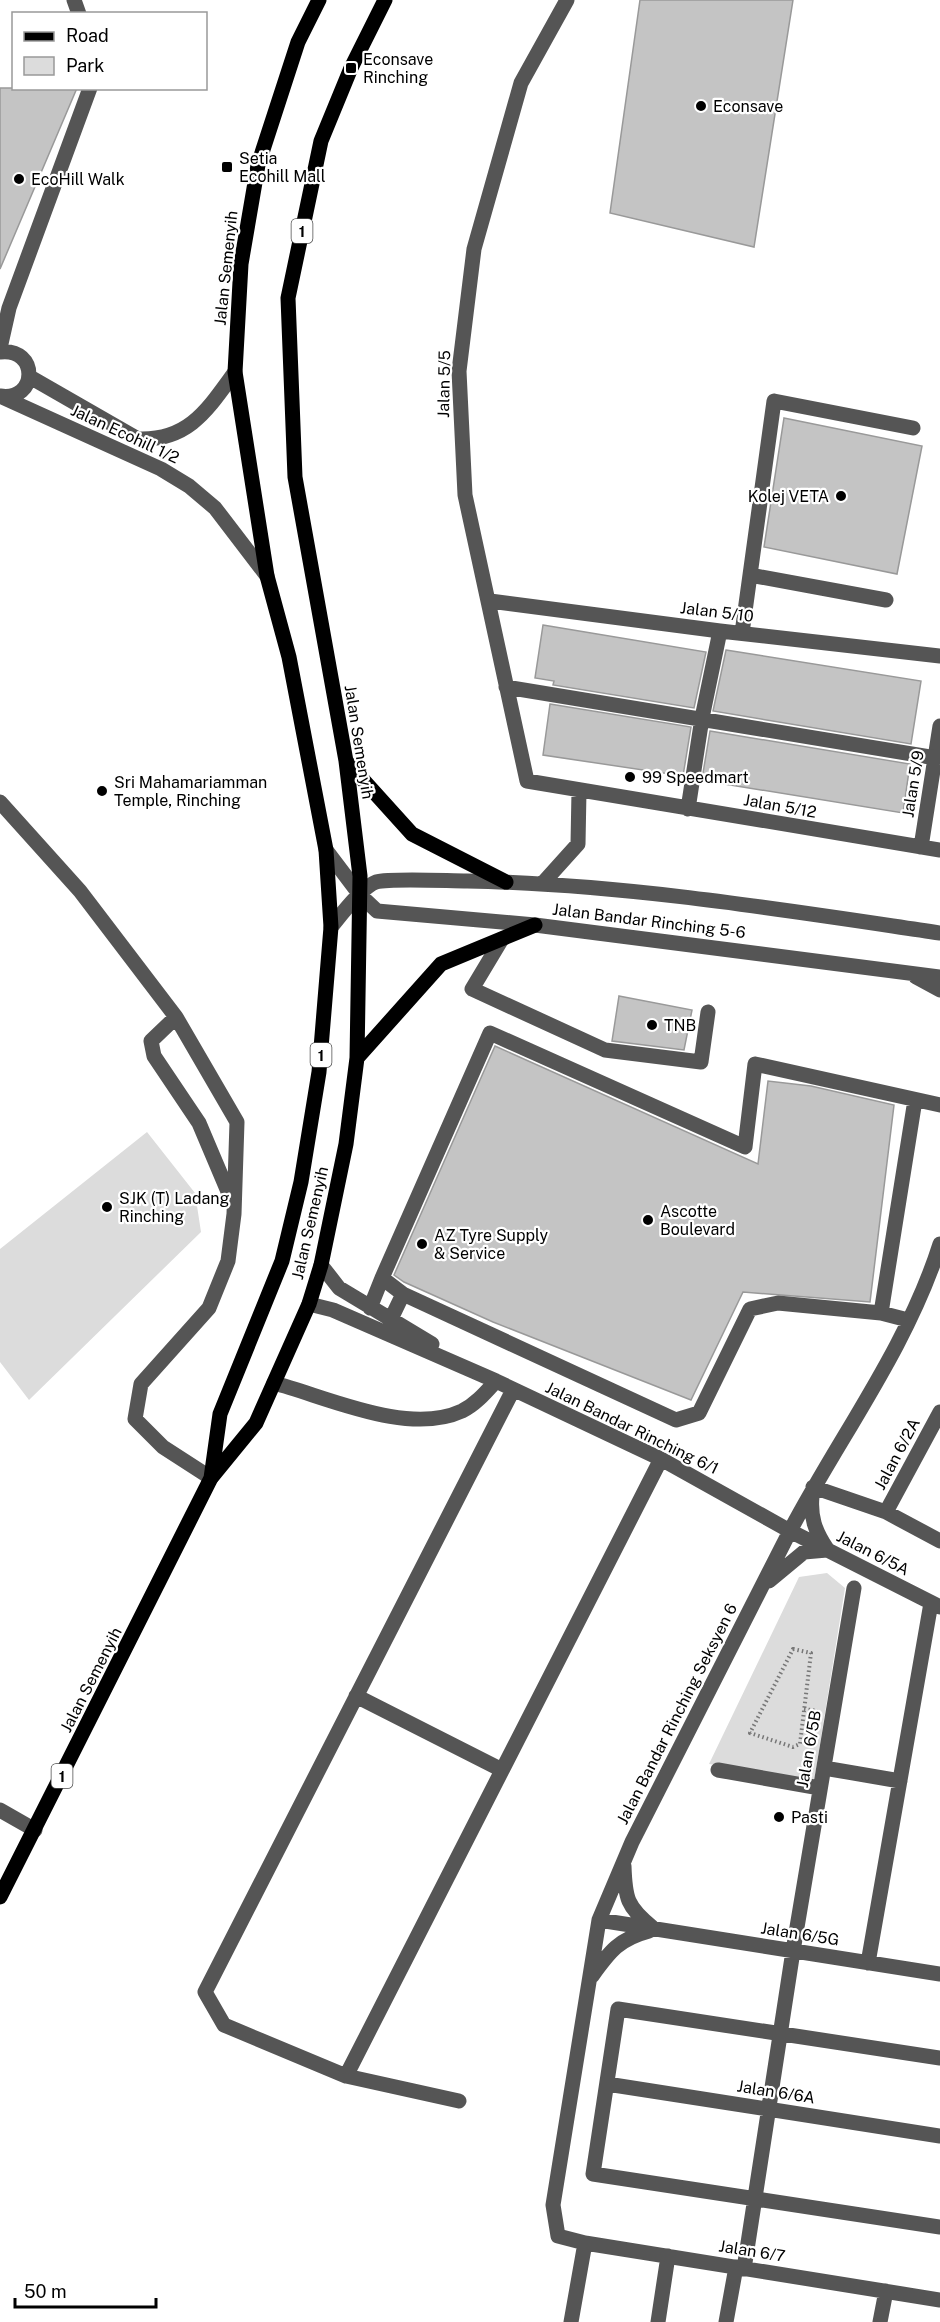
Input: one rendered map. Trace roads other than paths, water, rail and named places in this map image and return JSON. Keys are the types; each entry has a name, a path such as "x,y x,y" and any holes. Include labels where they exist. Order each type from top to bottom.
{"main road":[{"name":"Jalan Semenyih","path":"212,1478 220,1414 282,1260 301,1182 320,1072 331,927 326,850 289,657 267,576 235,372 242,264 258,165 298,42 320,0"},
{"name":"Jalan Semenyih","path":"0,1897 212,1478 256,1423 309,1304 321,1265 346,1144 357,1058 360,876 346,760 295,477 288,298 321,141 351,68 385,0"},
{"path":"346,760 412,834 506,882"},
{"path":"357,1058 441,964 536,925"}],"street":[{"name":"Jalan 5/5","path":"527,781 490,601 465,495 459,371 474,249 521,83 567,0"},
{"path":"0,350 5,306 89,90"},
{"name":"Jalan Ecohill 1/2","path":"0,350 19,354 28,364 30,377 25,389 15,396 1,397"},
{"name":"Jalan Ecohill 1/2","path":"30,377 138,439 152,440 175,435 188,426 207,410 235,372"},
{"name":"Jalan Ecohill 1/2","path":"1,397 161,469 189,486 215,508 267,576"},
{"path":"742,633 774,401 913,428"},
{"path":"750,575 886,600"},
{"name":"Jalan 5/10","path":"490,601 720,631 940,656"},
{"path":"688,809 702,718 720,631"},
{"path":"506,687 936,758"},
{"name":"Jalan 5/9","path":"921,847 940,726"},
{"name":"Jalan 5/12","path":"527,781 940,850"},
{"path":"542,884 578,844 579,791"},
{"path":"0,802 80,891 176,1017 237,1122 234,1206 228,1262 209,1308 141,1384 135,1419 163,1447 212,1478"},
{"name":"Jalan Bandar Rinching 5-6","path":"326,850 360,894 377,911 536,925 940,977"},
{"name":"Jalan Bandar Rinching 5-6","path":"331,927 360,894 375,882 506,882 775,909 940,933"},
{"path":"502,939 472,989 605,1050 701,1062 708,1012"},
{"path":"906,972 940,990"},
{"path":"176,1017 151,1041 154,1056 199,1123 234,1206"},
{"path":"370,1308 490,1032 745,1147 754,1064 940,1105"},
{"path":"881,1313 915,1100"},
{"name":"Jalan Bandar Rinching Seksyen 6","path":"558,2236 553,2205 599,1920 624,1861 790,1531 813,1487 862,1409 928,1283 940,1244"},
{"name":"Jalan Bandar Rinching 6/1","path":"321,1265 339,1288 434,1345 455,1364"},
{"path":"382,1278 403,1294 676,1420 699,1413 750,1309 777,1303 881,1313 908,1320"},
{"path":"390,1320 403,1294"},
{"name":"Jalan Bandar Rinching 6/1","path":"309,1304 333,1310 496,1381 661,1459 790,1531"},
{"path":"273,1383 384,1415 421,1419 448,1416 463,1410 478,1400 496,1381"},
{"path":"459,2101 346,2076 224,2025 205,1992 513,1390"},
{"name":"Jalan 6/2A","path":"886,1512 940,1412"},
{"path":"346,2076 661,1459"},
{"path":"828,1550 816,1533 810,1512 813,1487 886,1512 940,1542"},
{"name":"Jalan 6/5A","path":"790,1531 936,1605"},
{"path":"760,1591 804,1552 828,1550"},
{"name":"Jalan 6/5B","path":"726,2322 755,2199 793,1951 854,1588"},
{"path":"868,1963 900,1781 936,1605"},
{"path":"356,1696 502,1770"},
{"path":"824,1768 900,1781"},
{"path":"718,1770 820,1788"},
{"path":"0,1810 35,1830"},
{"path":"624,1861 624,1893 634,1913 655,1929"},
{"name":"Jalan 6/5G","path":"599,1920 940,1974"},
{"name":"Jalan 6/5G","path":"589,1980 610,1951 628,1937 655,1929"},
{"path":"940,2058 618,2008 593,2174 940,2227"},
{"name":"Jalan 6/6A","path":"607,2084 940,2136"},
{"name":"Jalan 6/7","path":"558,2236 585,2243 940,2300"},
{"path":"571,2322 585,2243"},
{"path":"658,2322 668,2256"},
{"path":"880,2322 886,2291"}],"place":[{"name":"Econsave Rinching","path":"351,68"},
{"name":"Econsave","path":"701,106"},
{"name":"Setia Ecohill Mall","path":"227,167"},
{"name":"EcoHill Walk","path":"19,179"},
{"name":"Kolej VETA","path":"841,496"},
{"name":"99 Speedmart","path":"630,777"},
{"name":"Sri Mahamariamman Temple, Rinching","path":"102,791"},
{"name":"TNB","path":"652,1025"},
{"name":"SJK (T) Ladang Rinching","path":"107,1207"},
{"name":"Ascotte Boulevard","path":"648,1220"},
{"name":"AZ Tyre Supply & Service","path":"422,1244"},
{"name":"Pasti","path":"779,1817"}]}
